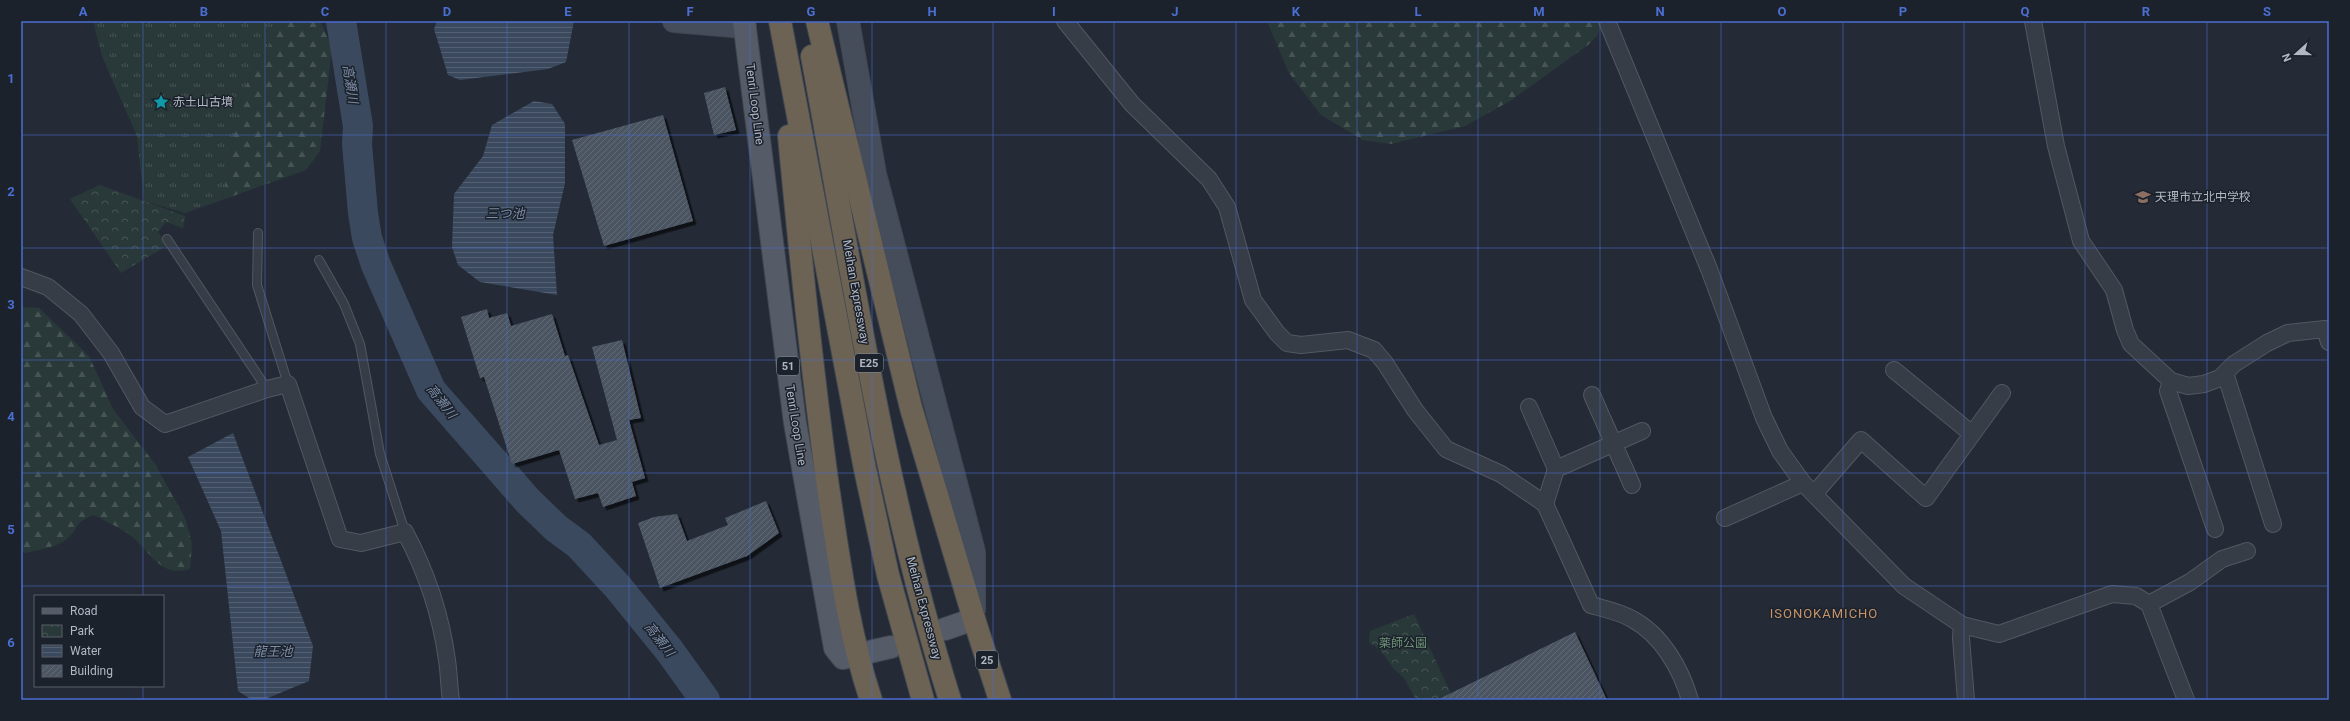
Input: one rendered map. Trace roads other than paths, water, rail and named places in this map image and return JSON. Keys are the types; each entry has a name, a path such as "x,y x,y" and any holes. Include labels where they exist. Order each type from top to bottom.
{"highway":[{"path":"770,21 786,112 806,313 821,439 837,547 857,656 871,700"},
{"name":"Meihan Expressway","path":"780,21 865,469 888,575 923,700"},
{"name":"Meihan Expressway","path":"806,21 866,351 889,460 912,562 950,700"},
{"name":"E25","path":"817,21 912,408 974,619"},
{"name":"25","path":"974,619 1000,700"}],"main road":[{"name":"Tenri Loop Line","path":"745,24 796,431 835,648 843,658 857,656 890,647"},
{"path":"945,629 974,619"}],"street":[{"path":"674,21 745,24"},
{"path":"848,21 875,174 974,552 974,619"},
{"path":"1065,21 1132,104 1209,179 1227,207 1253,300 1277,333 1287,343 1301,345 1348,340 1374,350 1385,363 1415,410 1446,448 1501,474 1545,504 1592,604 1632,619 1655,635 1683,678 1690,700"},
{"path":"1608,21 1709,269 1764,418 1780,451 1809,489 1904,586 1962,625 1998,634 2112,594 2136,596 2149,604 2186,700"},
{"path":"2033,21 2056,146 2081,241 2114,290 2125,330 2131,344 2171,381 2188,386 2204,384 2220,378 2234,364 2267,343 2288,333 2325,328 2329,342"},
{"path":"21,277 48,287 81,314 111,353 142,407 165,424 267,389 288,384 340,539 361,543 405,532 426,578 440,625 447,661 451,700"},
{"path":"1894,370 1972,434"},
{"path":"2225,373 2273,524"},
{"path":"2171,381 2168,391 2216,529"},
{"path":"1725,518 1809,489 1861,440 1926,498 2002,393"},
{"path":"1592,395 1632,485"},
{"path":"1529,407 1556,469 1545,504"},
{"path":"1556,469 1642,431"},
{"path":"2149,604 2190,582 2222,559 2247,551"},
{"path":"1962,625 1961,638 1966,700"}],"lane":[{"path":"258,233 257,284 288,384"},
{"path":"167,239 267,389"},
{"path":"319,260 344,304 360,344 380,454 405,532"}],"water":[{"path":"437,21 574,21 566,62 548,69 460,80 448,75 434,29"},
{"name":"三つ池","path":"534,101 552,104 565,124 565,183 553,235 557,295 480,282 458,265 452,247 454,194 483,156 492,125"},
{"name":"龍王池","path":"233,433 313,646 309,681 263,700 252,700 238,691 221,531 188,457"}],"waterway":[{"name":"高瀬川","path":"341,21 358,126 357,144 363,213 367,238 376,265 431,390 528,501 556,528 579,545 617,586 669,650 705,700"}],"place":[{"name":"赤土山古墳","path":"161,102"},
{"name":"天理市立北中学校","path":"2143,197"}],"district":[{"name":"ISONOKAMICHO","path":"1824,613"}],"park label":[{"name":"薬師公園","path":"1403,643"}]}
